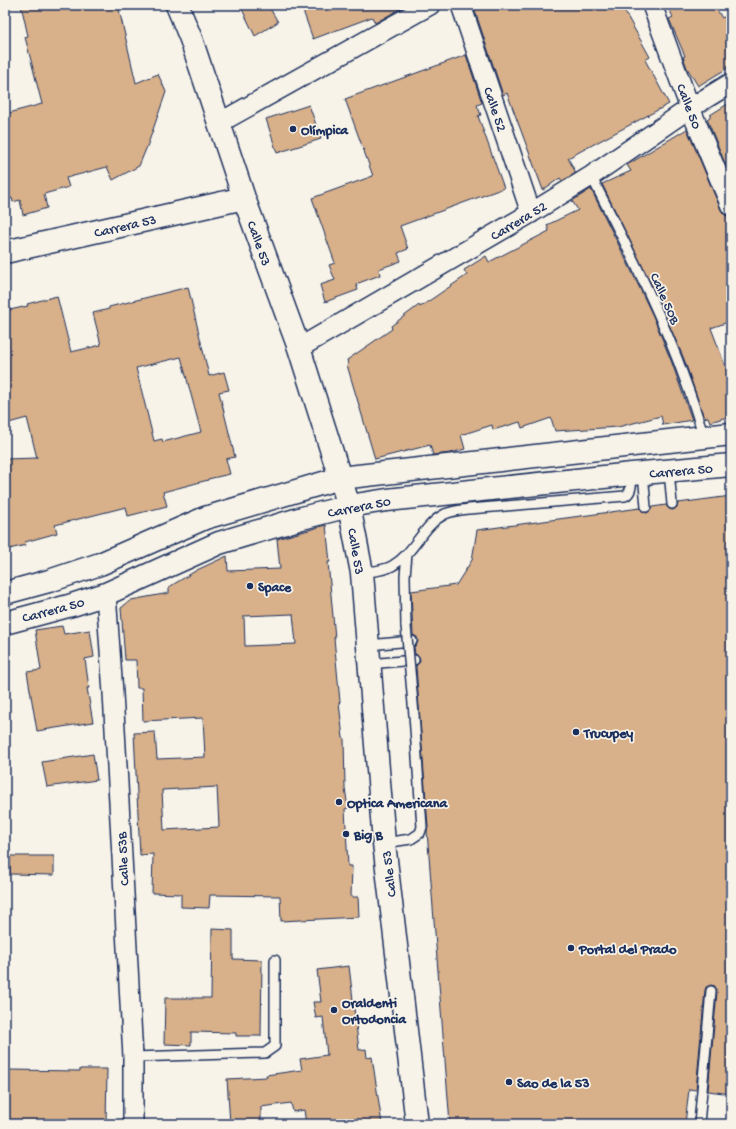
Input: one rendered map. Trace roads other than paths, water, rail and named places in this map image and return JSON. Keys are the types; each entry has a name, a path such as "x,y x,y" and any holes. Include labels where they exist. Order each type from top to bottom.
{"street":[{"name":"Calle 53","path":"177,5 191,39 244,198 299,348 349,506 362,573 384,843 417,1124"},
{"path":"219,123 430,5"},
{"name":"Calle 52","path":"461,5 531,213"},
{"name":"Calle 50","path":"652,5 690,108 731,206"},
{"name":"Carrera 52","path":"299,348 531,213 591,176 690,108 731,83"},
{"name":"Carrera 53","path":"5,252 244,198"},
{"name":"Carrera 50","path":"5,593 49,581 100,564 205,518 340,478 731,434"},
{"name":"Carrera 50","path":"5,623 106,594 219,543 302,518 349,506 387,500 731,465"},
{"name":"Calle 53B","path":"106,594 132,1057 133,1124"}],"lane":[{"name":"Calle 50B","path":"591,176 622,235 653,302 696,409 703,436"},
{"path":"669,472 672,504"},
{"path":"637,474 646,507"},
{"path":"362,573 383,569 393,565 407,554 432,522 446,513 469,509 625,496 629,494 637,474"},
{"path":"384,843 412,839 420,833 422,827 406,626 405,576 407,554"},
{"path":"368,655 412,642"},
{"path":"368,655 414,660"},
{"path":"132,1057 266,1053 275,1046 275,960"},
{"path":"699,1124 711,991"}],"place":[{"name":"Olímpica","path":"293,129"},
{"name":"Space","path":"250,586"},
{"name":"Trucupey","path":"576,732"},
{"name":"Optica Americana","path":"339,802"},
{"name":"Big B","path":"346,834"},
{"name":"Portal del Prado","path":"571,948"},
{"name":"Oraldenti Ortodoncia","path":"334,1010"},
{"name":"Sao de la 53","path":"509,1082"}]}
